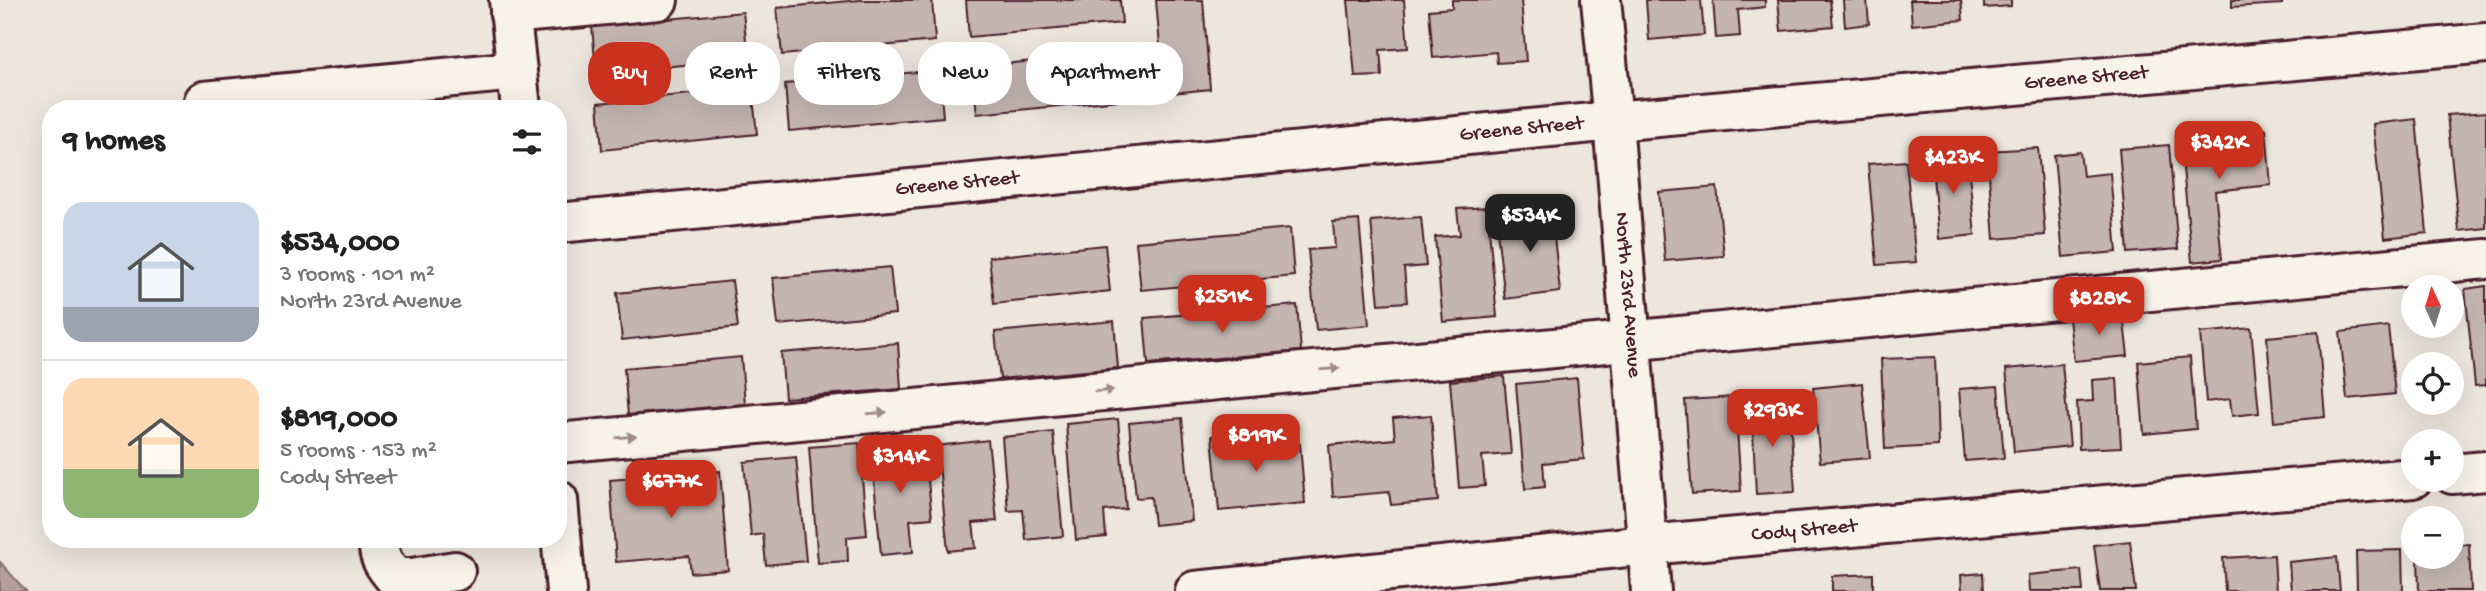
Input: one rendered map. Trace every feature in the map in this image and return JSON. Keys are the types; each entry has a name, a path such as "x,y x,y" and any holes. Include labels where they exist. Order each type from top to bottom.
{"street":[{"path":"520,100 510,7 658,0"},
{"name":"North 23rd Avenue","path":"1601,0 1651,591"},
{"name":"Greene Street","path":"567,222 1613,121 2486,43"},
{"path":"214,100 517,71"},
{"path":"567,442 2486,259"},
{"path":"2464,473 2486,471"},
{"name":"Cody Street","path":"1195,591 1647,545 2401,479"},
{"path":"378,548 383,563 395,578 412,578 455,567"},
{"path":"562,548 566,591"}],"shaded area":[{"path":"0,562 26,591 0,591"}],"building":[{"path":"859,0 932,0 935,41 904,44 794,42 794,54 782,55 777,8"},
{"path":"966,0 1120,0 1122,23 969,37"},
{"path":"1156,0 1203,0 1210,89 1183,92 1183,42 1160,42"},
{"path":"1348,0 1404,0 1408,48 1380,50 1382,76 1355,77"},
{"path":"1452,0 1521,0 1526,61 1497,63 1496,52 1433,58 1429,10 1452,8"},
{"path":"1646,0 1701,0 1704,35 1649,40"},
{"path":"1713,0 1765,0 1765,7 1738,10 1740,36 1716,38"},
{"path":"1778,0 1830,0 1833,26 1781,31"},
{"path":"1843,0 1867,0 1869,24 1845,27"},
{"path":"1910,0 1961,0 1963,20 1912,25"},
{"path":"1984,0 2011,0 2011,6 1984,8"},
{"path":"2232,0 2282,0 2282,4 2232,7"},
{"path":"743,12 746,42 685,42 685,65 671,66 671,42 593,42 592,26"},
{"path":"1026,62 1026,105 1068,105 977,114 976,105 1012,105 1012,63"},
{"path":"918,72 918,105 942,105 943,117 789,131 785,84 794,83 794,105 904,105 904,73"},
{"path":"685,95 685,105 754,105 757,134 602,150 598,105 671,105 671,96"},
{"path":"2486,112 2486,228 2459,231 2447,115"},
{"path":"2416,119 2427,233 2385,238 2373,124"},
{"path":"2266,129 2271,185 2215,191 2222,259 2192,262 2180,137"},
{"path":"2169,145 2178,249 2128,253 2119,149"},
{"path":"2038,148 2045,235 1994,239 1987,151"},
{"path":"2080,152 2083,176 2110,173 2117,252 2063,257 2054,155"},
{"path":"1967,153 1975,235 1939,239 1931,156"},
{"path":"1906,161 1916,262 1877,265 1868,164"},
{"path":"1717,187 1724,256 1665,261 1659,192"},
{"path":"1550,199 1560,292 1505,299 1497,231 1523,228 1520,203"},
{"path":"1487,207 1497,317 1443,322 1435,237 1460,235 1457,209"},
{"path":"1421,217 1426,266 1404,268 1407,302 1379,304 1371,221"},
{"path":"1359,220 1369,325 1316,330 1308,250 1335,248 1333,222"},
{"path":"1290,228 1294,276 1141,290 1136,242"},
{"path":"1105,245 1110,291 994,304 989,257"},
{"path":"890,267 895,314 778,325 773,278"},
{"path":"732,281 738,327 622,340 617,293"},
{"path":"2486,286 2486,385 2475,386 2465,289"},
{"path":"1297,305 1301,351 1148,364 1144,318"},
{"path":"2123,313 2128,356 2074,361 2069,319"},
{"path":"1114,321 1118,368 1000,379 995,332"},
{"path":"2388,326 2395,394 2347,399 2340,332"},
{"path":"2251,328 2259,413 2232,416 2230,399 2206,402 2200,333"},
{"path":"2318,332 2325,417 2274,422 2267,337"},
{"path":"898,343 901,389 785,398 781,353"},
{"path":"741,357 745,404 628,415 624,368"},
{"path":"1935,357 1938,446 1885,449 1881,359"},
{"path":"2190,357 2196,429 2144,434 2138,362"},
{"path":"2062,364 2070,446 2014,452 2006,369"},
{"path":"1504,376 1511,454 1482,456 1485,486 1459,488 1450,381"},
{"path":"1577,378 1584,459 1543,463 1545,487 1525,489 1516,384"},
{"path":"2117,378 2121,447 2079,449 2077,402 2093,401 2092,380"},
{"path":"1862,383 1870,458 1820,462 1813,388"},
{"path":"1998,386 2004,458 1965,461 1959,389"},
{"path":"1766,391 1767,418 1790,417 1795,492 1756,494 1751,392"},
{"path":"1735,397 1741,491 1692,494 1685,400"},
{"path":"1431,415 1438,501 1391,505 1389,492 1333,497 1329,445 1395,439 1393,418"},
{"path":"1182,418 1192,521 1154,525 1151,497 1136,498 1129,423"},
{"path":"1118,419 1126,509 1104,511 1106,537 1076,540 1066,424"},
{"path":"1053,432 1063,536 1026,540 1023,510 1008,511 1002,437"},
{"path":"1253,433 1254,449 1300,444 1305,503 1219,511 1212,436"},
{"path":"988,440 997,521 973,523 976,548 948,551 937,446"},
{"path":"859,443 867,535 847,537 848,561 818,563 809,447"},
{"path":"924,444 932,518 910,520 913,552 881,555 871,449"},
{"path":"796,457 806,561 766,565 763,534 751,536 744,462"},
{"path":"720,471 728,570 691,573 689,556 616,562 610,480"},
{"path":"2130,541 2136,591 2100,591 2094,545"},
{"path":"2464,544 2469,544 2471,591 2419,591 2418,569 2464,569"},
{"path":"2401,550 2403,591 2357,591 2356,551"},
{"path":"2274,555 2276,591 2225,591 2223,558"},
{"path":"2337,557 2340,591 2291,591 2289,562"},
{"path":"2081,570 2083,591 2029,591 2028,575"},
{"path":"1983,573 1984,591 1962,591 1961,575"},
{"path":"1873,574 1873,591 1832,591 1832,576"}]}
